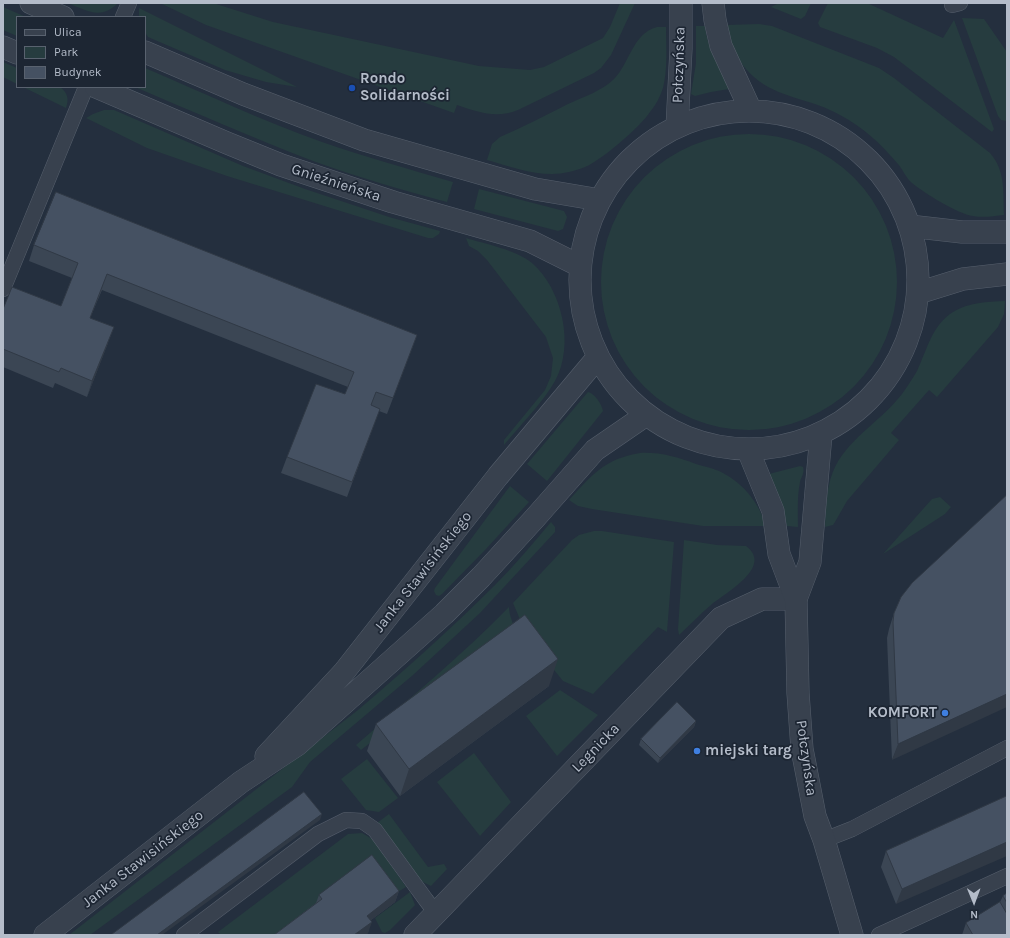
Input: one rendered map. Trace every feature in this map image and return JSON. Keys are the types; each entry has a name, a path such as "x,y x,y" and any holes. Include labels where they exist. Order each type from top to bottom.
{"street":[{"path":"31,3 61,16"},
{"name":"Połczyńska","path":"677,127 681,49 681,3"},
{"path":"713,3 721,46 751,111"},
{"path":"3,47 16,53"},
{"path":"146,52 243,94 364,140 534,189 600,200"},
{"name":"Gnieźnieńska","path":"98,88 281,165 393,202 530,242 580,266"},
{"path":"751,111 792,116 831,132 865,157 891,189 909,226 917,259 918,293 912,328 898,361 878,390 852,415 821,434 786,446 748,450 721,448 694,440 669,430 646,415 619,389 598,357 586,328 580,297 580,266 587,232 600,200 620,170 646,146 677,127 713,114 751,111"},
{"path":"909,226 962,232 1007,232"},
{"path":"918,293 963,279 1007,274"},
{"name":"Janka Stawisińskiego","path":"241,782 344,672 501,473 598,357"},
{"name":"Janka Stawisińskiego","path":"45,935 241,782 297,745 444,614 481,577 595,450 646,415"},
{"name":"Połczyńska","path":"796,599 810,562 821,434"},
{"name":"Połczyńska","path":"748,450 773,511 779,554 796,599 798,693 802,749 815,816 824,840 852,935"},
{"name":"Legnicka","path":"415,935 721,618 762,599 796,599"}],"lane":[{"path":"124,16 130,3"},
{"path":"3,289 86,88"},
{"path":"824,840 852,829 1007,748"},
{"path":"184,935 318,834 346,820 362,821 375,830 436,913"},
{"path":"879,935 1007,876"}],"green space":[{"path":"68,3 118,3 112,8 100,13 88,11"},
{"path":"160,3 213,3 273,22 479,66 530,70 544,67 603,38 610,27 620,3 635,3 611,55 601,68 594,73 518,110 510,113 487,114 457,105 454,113 206,25"},
{"path":"779,3 811,3 805,16 801,19 771,7"},
{"path":"828,3 867,3 943,38 954,20 994,129 992,132 894,57 877,48 820,27 818,23"},
{"path":"3,7 24,16 16,16 16,36 3,30"},
{"path":"139,8 297,87 266,82 225,70 148,37 146,34 146,16 139,16"},
{"path":"962,18 984,19 1007,52 1007,121 1001,120 998,116"},
{"path":"759,24 772,26 879,68 894,78 990,153 999,167 1003,182 1004,215 977,217 959,211 941,202 912,183 885,150 871,136 856,125 818,105 773,90 754,77 739,60 726,25"},
{"path":"696,26 705,26 712,51 729,89 695,96 691,94 696,63"},
{"path":"657,27 666,27 666,65 665,80 662,91 656,104 645,118 630,134 601,158 577,170 556,174 544,174 527,171 487,160 492,144 500,137 604,87 614,79 642,36"},
{"path":"3,62 16,68 16,84 3,77"},
{"path":"146,68 300,134 354,153 453,182 447,202 380,183 313,161 137,88 146,88"},
{"path":"25,88 61,88 67,96 66,108"},
{"path":"104,110 114,110 243,166 305,189 389,217 440,231 439,234 433,238 428,238 227,176 147,148 86,118"},
{"path":"734,134 764,134 792,140 819,151 843,167 864,188 880,212 891,239 897,267 895,311 880,352 864,376 843,397 819,413 792,424 764,430 734,430 706,424 679,413 655,397 634,376 618,352 607,325 601,297 601,267 607,239 618,212 634,188 655,167 679,151 706,140"},
{"path":"479,189 564,211 567,217 563,229 558,231 474,209"},
{"path":"466,238 518,254 532,263 551,287 558,302 562,318 564,351 561,367 555,381 538,406 504,445 504,440 545,390 551,376 553,358 546,337 487,260 478,251 469,246"},
{"path":"1005,301 1004,314 998,327 937,397 929,390 891,433 899,440 847,501 833,525 825,527 828,487 836,465 842,455 858,437 886,412 902,394 917,371 931,338 940,324 946,317 965,306 978,303"},
{"path":"588,392 593,394 597,399 603,411 547,481 527,464"},
{"path":"640,453 655,453 682,459 713,469 731,477 750,495 755,502 766,526 703,526 592,509 578,506 569,500 600,469 617,459"},
{"path":"800,466 803,467 804,471 798,493 798,527 787,526 784,515 765,475"},
{"path":"510,486 529,502 442,594 439,596 436,595 434,591 435,588"},
{"path":"940,497 951,507 945,514 883,554 932,499"},
{"path":"551,522 555,527 555,532 480,613 413,675 310,762 292,787 90,935 69,935 376,695 428,649 495,585 510,570"},
{"path":"594,531 674,542 667,632 658,627 593,694 563,681 524,633 521,621 513,603 572,540 579,535"},
{"path":"684,540 717,545 746,546 753,554 754,562 751,571 736,587 707,608 679,635 678,629"},
{"path":"509,607 514,631 361,750 356,745 453,660"},
{"path":"560,690 598,715 557,756 526,716"},
{"path":"474,753 511,802 480,836 437,782"},
{"path":"367,759 398,798 379,812 366,810 341,779"},
{"path":"389,814 428,867 444,864 447,869 431,886 419,880 377,823"},
{"path":"362,833 374,840 406,887 391,896 284,935 221,935 218,932 348,834"},
{"path":"410,892 415,905 390,930 385,933 382,932 375,918"}],"building":[{"path":"56,192 417,335 393,398 376,392 371,405 380,409 352,482 287,457 316,384 345,394 354,372 107,274 90,318 114,327 92,381 61,368 59,372 3,349 3,309 12,287 61,306 78,263 34,245"},
{"path":"1007,495 1007,694 898,744 893,622 894,613 901,597 912,583"},
{"path":"525,615 558,659 409,769 376,724"},
{"path":"677,702 696,721 660,758 641,739"},
{"path":"304,792 322,814 157,935 111,935"},
{"path":"1007,796 1007,842 902,889 886,851"},
{"path":"372,855 399,891 367,916 372,922 354,935 274,935 322,899 319,895"},
{"path":"1007,893 1007,903 1003,896"},
{"path":"1000,902 1007,914 1007,935 973,935 966,923"}],"place":[{"name":"Rondo Solidarności","path":"352,88"},
{"name":"KOMFORT","path":"945,713"},
{"name":"miejski targ","path":"697,751"}]}
